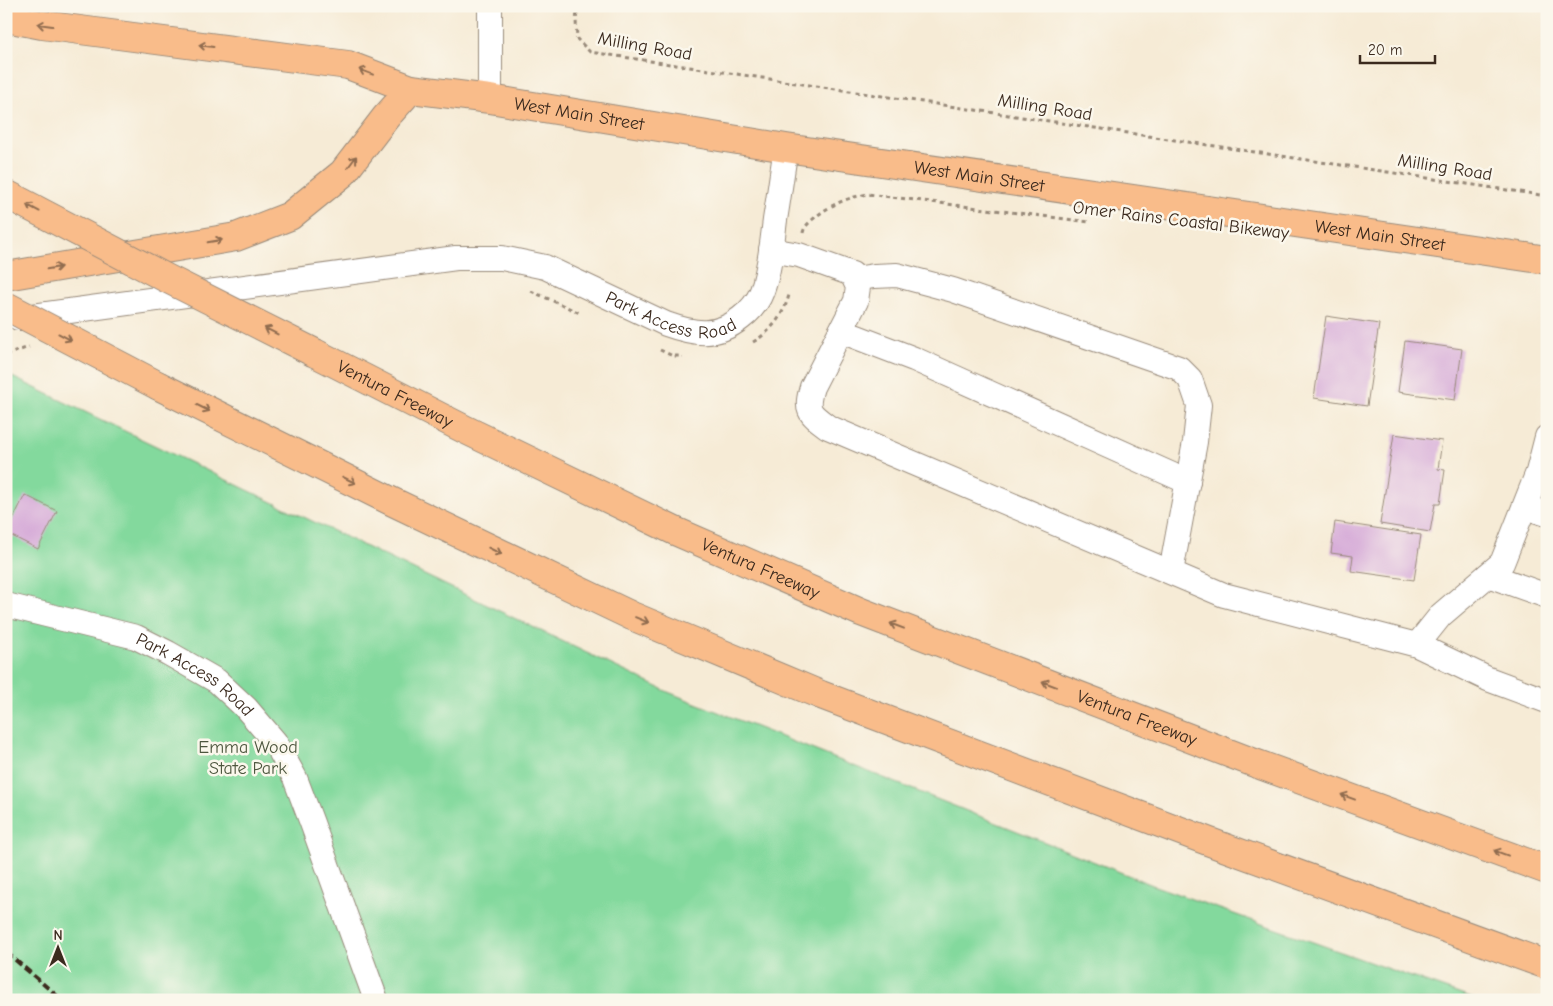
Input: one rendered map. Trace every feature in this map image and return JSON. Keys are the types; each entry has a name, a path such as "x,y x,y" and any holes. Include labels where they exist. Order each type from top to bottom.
{"main road":[{"name":"West Main Street","path":"6,18 42,25 348,65 411,89 490,99 786,148 1547,260"},
{"path":"6,276 236,237 290,216 343,173 386,117 411,89"},
{"name":"Ventura Freeway","path":"6,194 314,353 675,531 862,612 1252,762 1547,870"},
{"path":"8,317 160,386 391,501 632,616 821,694 1228,848 1547,965"}],"street":[{"path":"490,6 490,99"},
{"name":"Park Access Road","path":"8,317 456,258 502,258 545,267 682,330 712,333 722,330 746,315 762,292 771,250 786,148"},
{"path":"771,250 798,255 852,274 858,286 856,301 812,387 808,402 811,414 828,427 1224,595 1417,645 1488,679 1547,701"},
{"path":"439,279 456,258"},
{"path":"854,279 897,275 953,290 1179,368 1190,379 1199,405 1195,442 1171,572"},
{"path":"841,331 914,359 1188,482"},
{"path":"1417,645 1441,615 1502,563 1538,472 1547,437"},
{"path":"1524,507 1547,514"},
{"path":"1488,575 1547,596"},
{"name":"Park Access Road","path":"6,606 136,637 217,681 246,708 274,742 295,778 376,1000"}],"path":[{"name":"Milling Road","path":"578,6 576,20 577,39 590,52 1547,196"},
{"name":"Omer Rains Coastal Bikeway","path":"749,344 771,328 786,306 804,228 823,210 852,197 868,194 1093,222"},
{"path":"531,291 584,315"},
{"path":"655,348 673,356 689,357"}],"green space":[{"name":"Emma Wood State Park","path":"6,374 668,692 1155,886 1476,1000 6,1000"}],"building":[{"path":"1326,316 1379,324 1367,406 1314,398"},
{"path":"1405,341 1462,349 1455,400 1398,392"},
{"path":"1394,434 1442,441 1438,469 1445,470 1440,504 1435,504 1430,532 1380,524"},
{"path":"25,495 57,511 38,549 6,533"},
{"path":"1335,522 1421,535 1414,580 1351,571 1353,556 1331,553"}],"railway":[{"path":"6,952 62,1000"}]}
